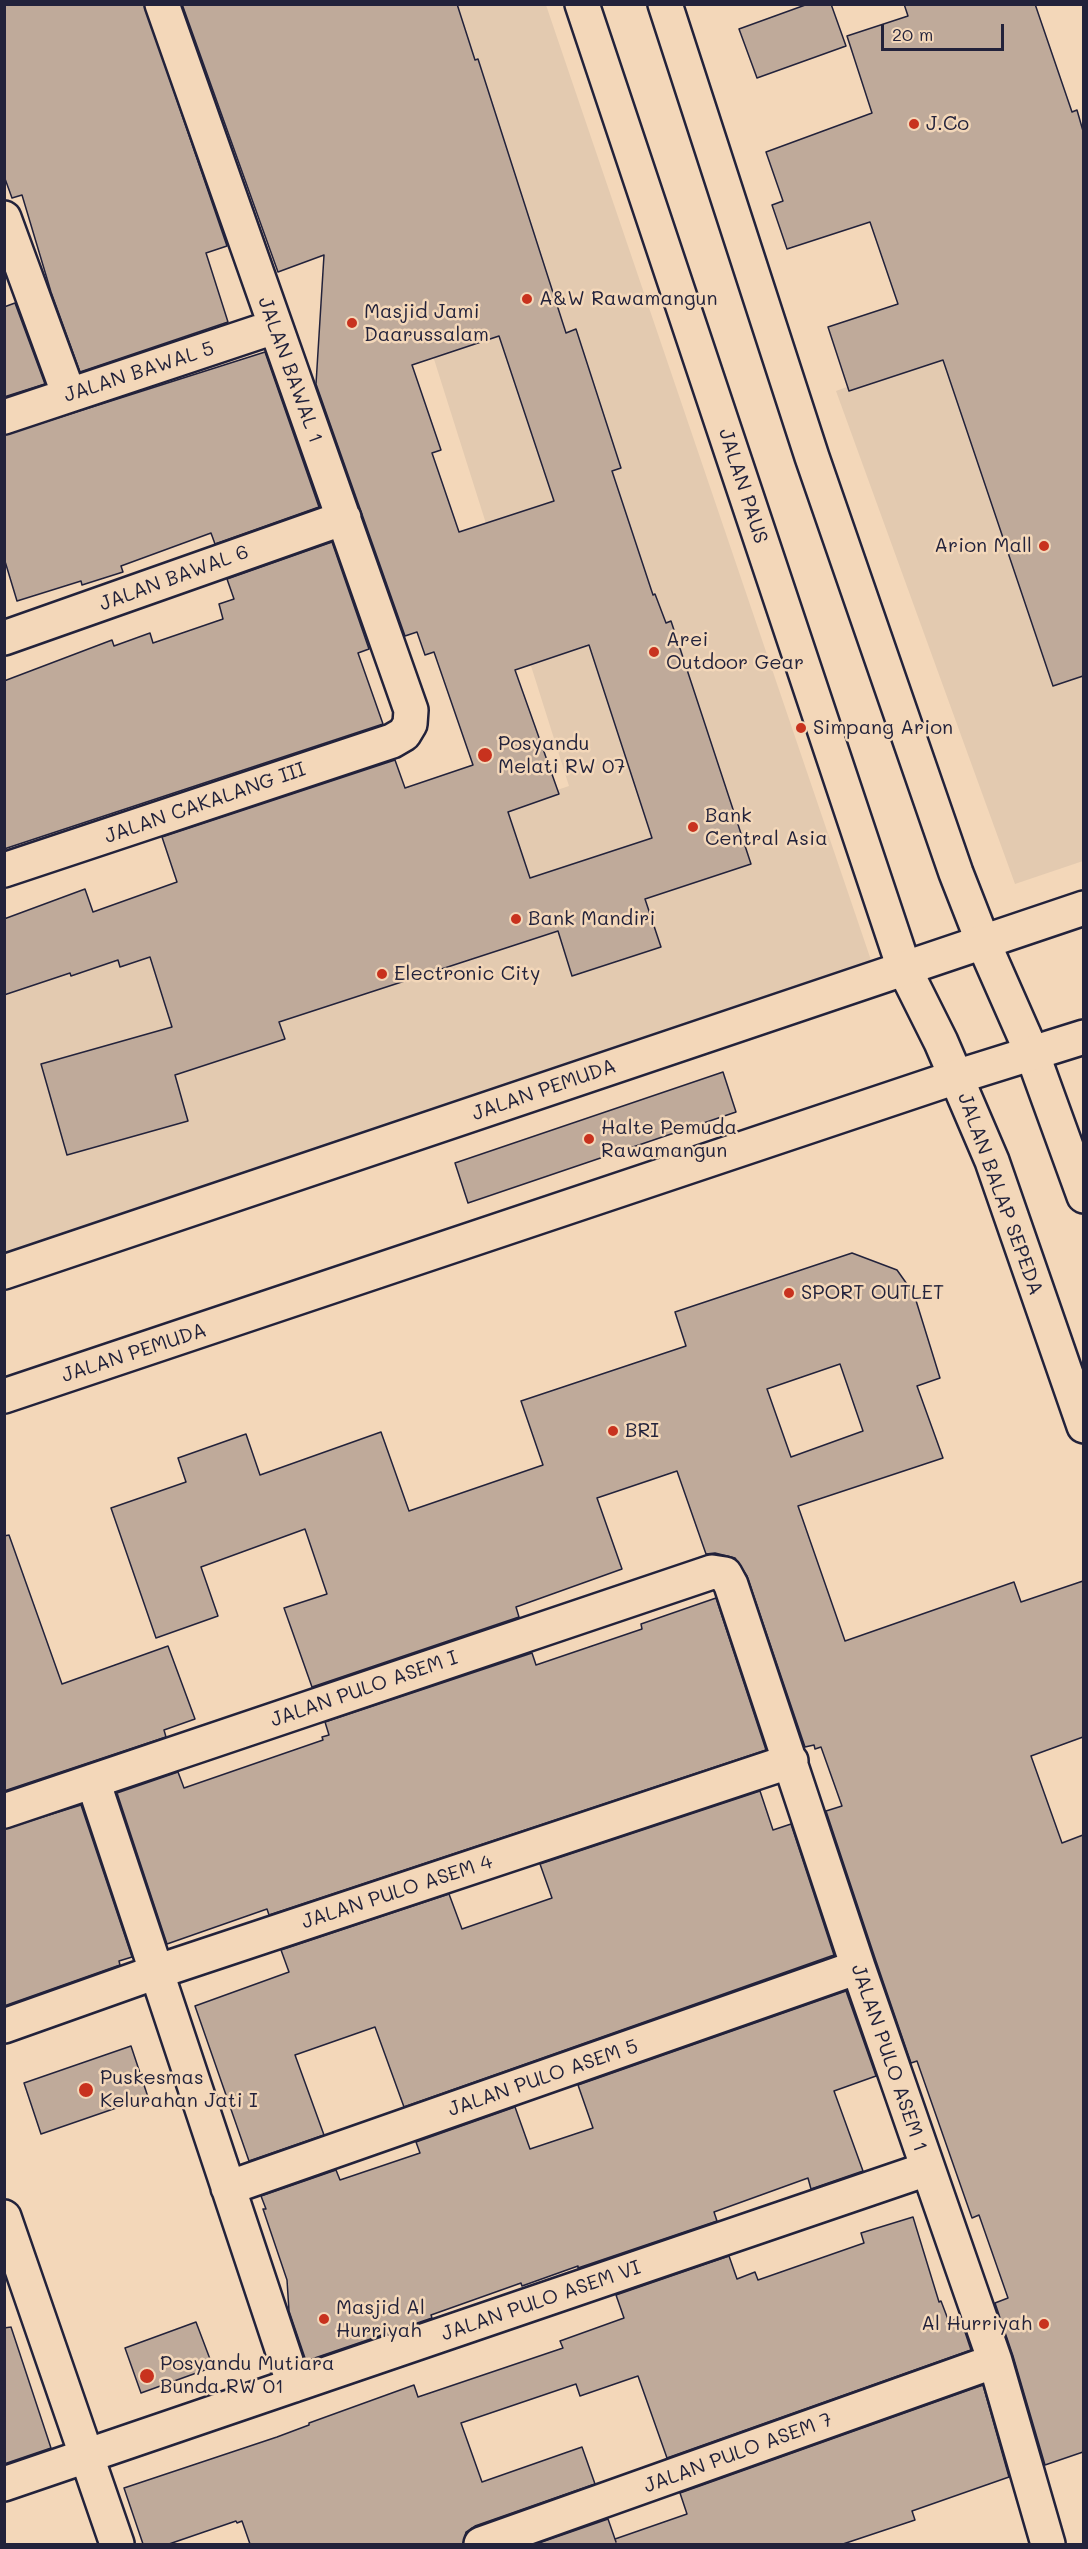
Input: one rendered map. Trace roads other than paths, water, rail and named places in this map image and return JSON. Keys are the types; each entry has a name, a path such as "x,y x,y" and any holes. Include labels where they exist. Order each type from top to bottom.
{"street":[{"name":"JALAN BAWAL 1","path":"162,4 274,327 411,710 410,724 404,734"},
{"name":"JALAN PAUS","path":"582,4 904,968"},
{"path":"665,4 812,457 956,873 983,942 1032,1053 1083,1196"},
{"path":"4,218 69,395"},
{"name":"JALAN BAWAL 5","path":"4,417 274,327"},
{"name":"JALAN BAWAL 6","path":"4,638 344,518"},
{"name":"JALAN CAKALANG III","path":"4,870 392,741 404,734"},
{"name":"JALAN PEMUDA","path":"4,1272 1083,908"},
{"name":"JALAN BALAP SEPEDA","path":"904,968 956,1077 992,1161 1083,1426"},
{"name":"JALAN PEMUDA","path":"4,1396 956,1077 1083,1037"},
{"name":"JALAN PULO ASEM I","path":"4,1811 712,1572 725,1574"},
{"name":"JALAN PULO ASEM 1","path":"725,1574 731,1585 858,1967 995,2361 1048,2544"},
{"name":"JALAN PULO ASEM 4","path":"4,2026 156,1972 791,1761"},
{"path":"93,1781 294,2385"},
{"name":"JALAN PULO ASEM 5","path":"228,2188 858,1967"},
{"name":"JALAN PULO ASEM VI","path":"4,2484 927,2169"},
{"path":"4,2217 11,2255 117,2544"},
{"name":"JALAN PULO ASEM 7","path":"481,2544 995,2361"}],"place":[{"name":"J.Co","path":"914,124"},
{"name":"A&W Rawamangun","path":"527,299"},
{"name":"Masjid Jami Daarussalam","path":"352,323"},
{"name":"Arion Mall","path":"1044,546"},
{"name":"Arei Outdoor Gear","path":"654,652"},
{"name":"Simpang Arion","path":"801,728"},
{"name":"Posyandu Melati RW 07","path":"485,755"},
{"name":"Bank Central Asia","path":"693,827"},
{"name":"Bank Mandiri","path":"516,919"},
{"name":"Electronic City","path":"382,974"},
{"name":"Halte Pemuda Rawamangun","path":"589,1139"},
{"name":"SPORT OUTLET","path":"789,1293"},
{"name":"BRI","path":"613,1431"},
{"name":"Puskesmas Kelurahan Jati I","path":"86,2090"},
{"name":"Masjid Al Hurriyah","path":"324,2319"},
{"name":"Al Hurriyah","path":"1044,2324"},
{"name":"Posyandu Mutiara Bunda RW 01","path":"147,2376"}]}
